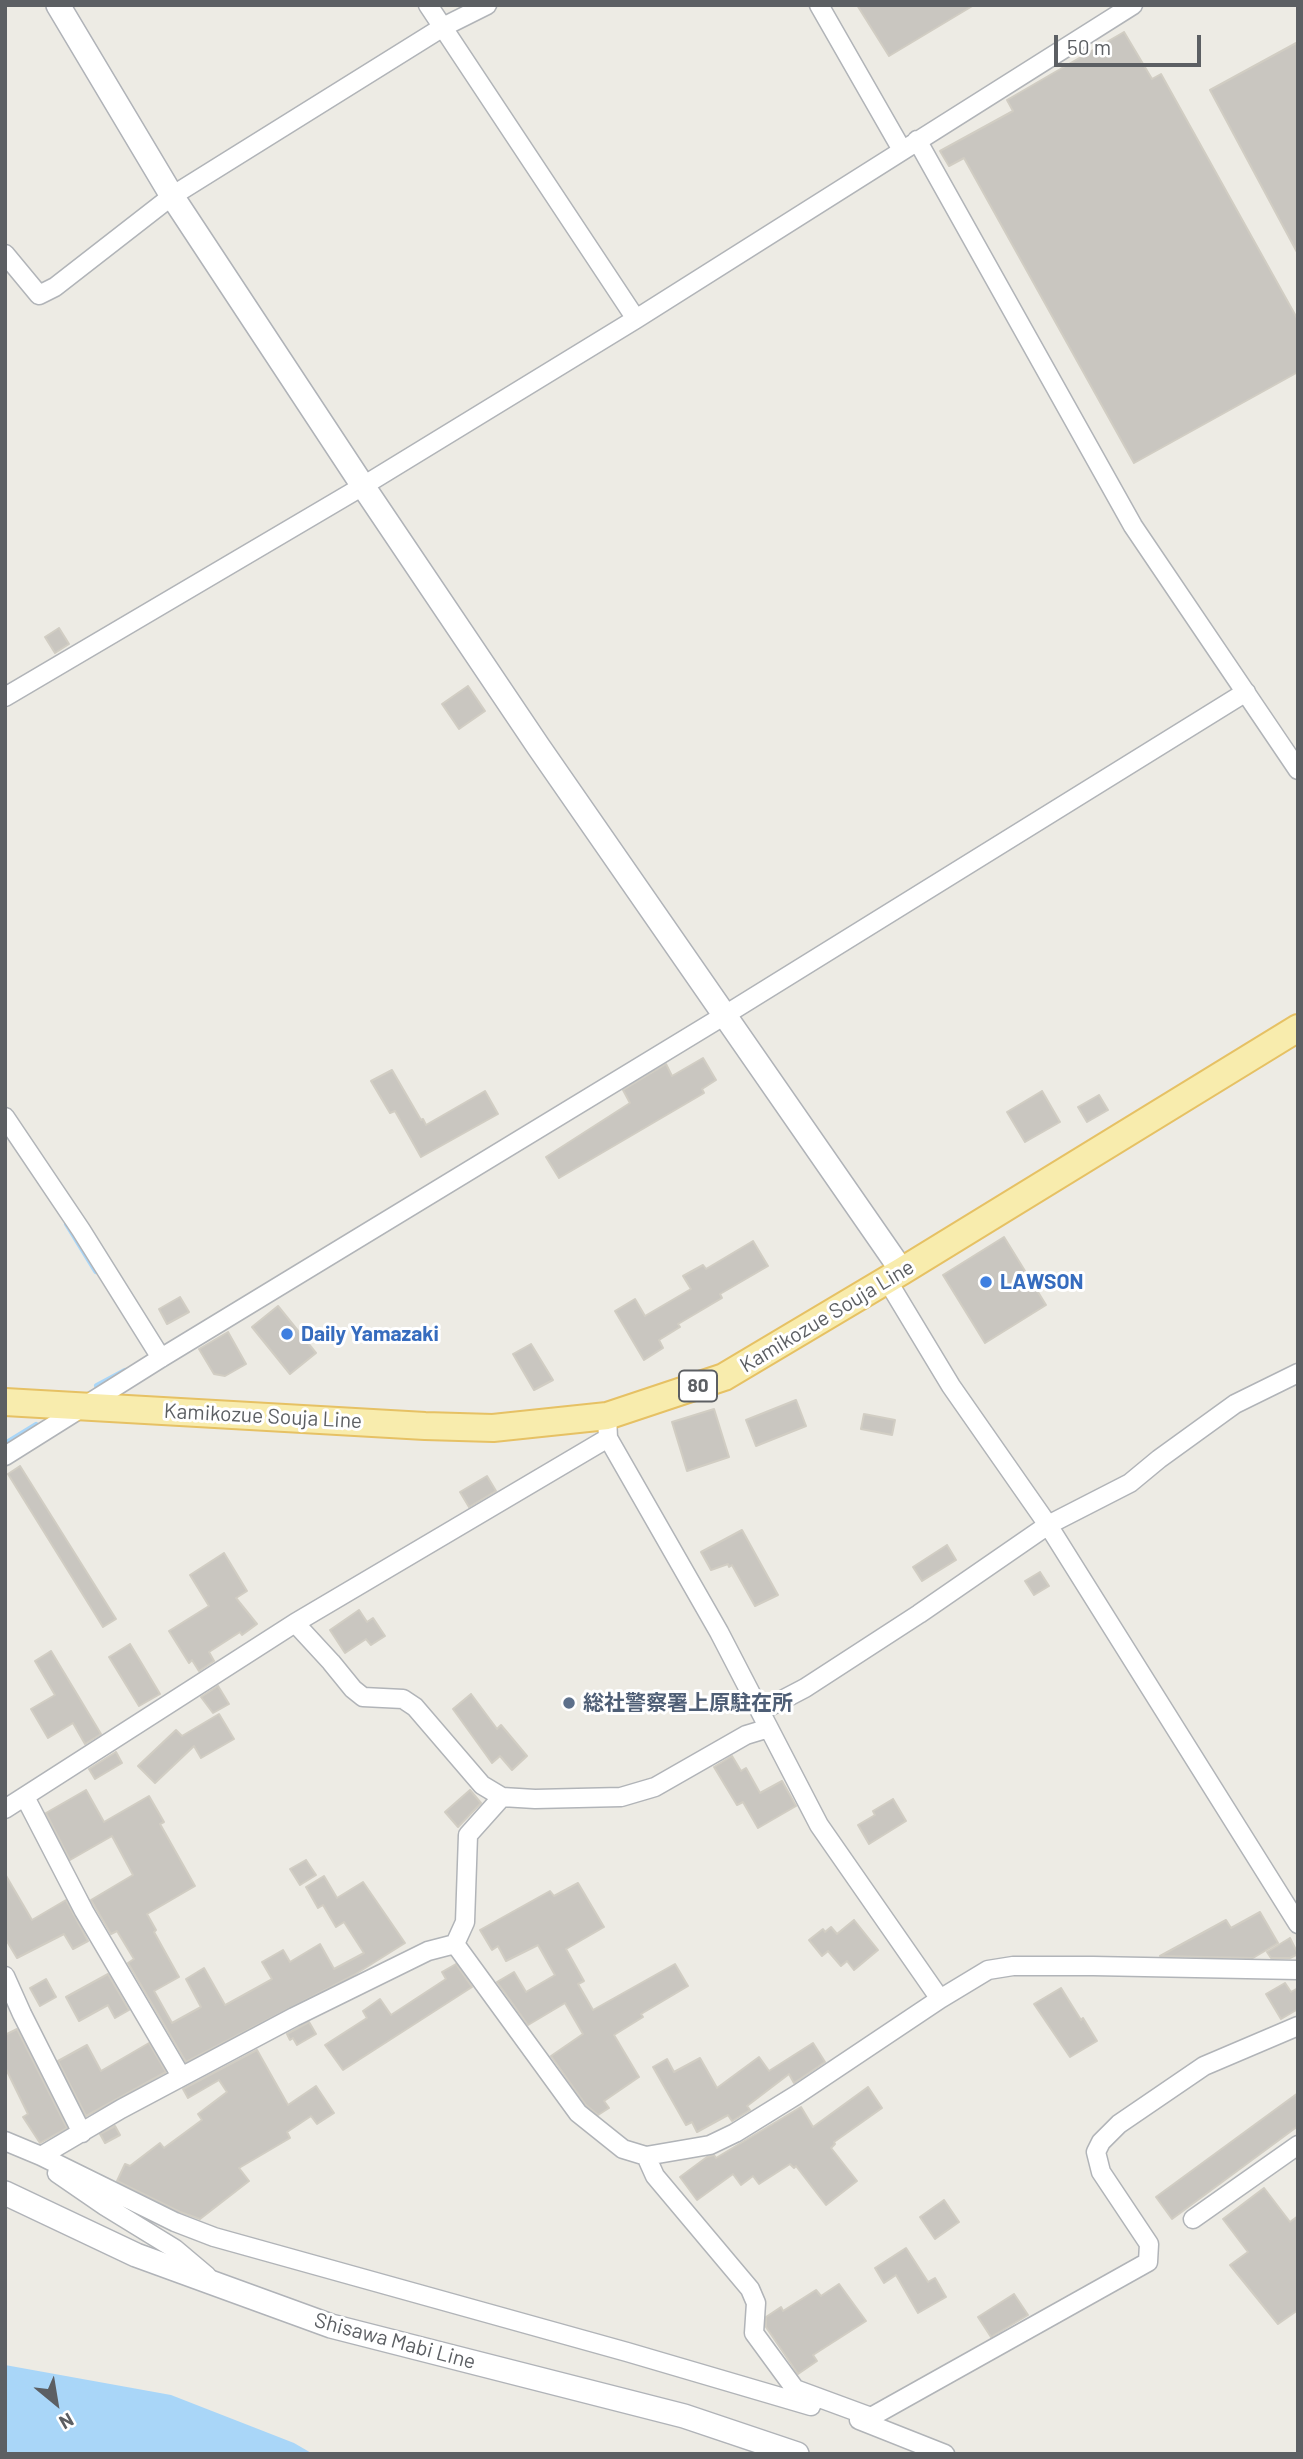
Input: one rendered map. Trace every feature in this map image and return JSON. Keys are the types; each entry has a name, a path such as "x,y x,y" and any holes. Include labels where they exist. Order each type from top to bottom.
{"main road":[{"name":"Kamikozue Souja Line","path":"5,1402 466,1427 608,1427 724,1377 1298,1028"}],"street":[{"path":"58,5 172,196 363,486 725,1015 895,1275 951,1385 1048,1525 1298,1924"},
{"path":"428,5 636,319"},
{"path":"5,254 39,295 55,287 172,196 443,27 487,5"},
{"path":"819,5 910,145 1133,526 1298,770"},
{"path":"5,697 363,486 636,319 1133,5"},
{"path":"5,1456 1246,692"},
{"path":"5,1116 161,1358"},
{"path":"761,1711 805,1688 908,1622 1048,1525 1130,1483 1158,1459 1235,1404 1298,1373"},
{"path":"5,1809 608,1427 761,1711 819,1825 940,1999"},
{"path":"295,1623 353,1689 363,1697 403,1699 415,1707 482,1785 502,1797 621,1797 655,1787 720,1748 746,1735 769,1728"},
{"path":"25,1797 84,1911 181,2076"},
{"path":"455,1944 465,1922 468,1835 502,1797"},
{"path":"41,2156 181,2076 294,2017 428,1951 455,1944"},
{"path":"455,1944 578,2113 623,2149 646,2156 710,2144 735,2133 988,1970 1013,1966 1298,1970"},
{"path":"5,1976 82,2133"},
{"path":"646,2156 655,2176 750,2289 756,2303 754,2333 795,2389 871,2417 1148,2262 1149,2244 1143,2232 1101,2172 1096,2152 1101,2141 1119,2124 1214,2059 1298,2026"},
{"path":"5,2141 176,2222 214,2237 870,2423 945,2454"},
{"path":"1193,2219 1298,2145"},
{"path":"41,2156 60,2175 175,2249 218,2285"},
{"name":"Shisawa Mabi Line","path":"5,2193 136,2255 331,2326 684,2416 797,2454"}],"water":[{"path":"5,2365 171,2395 294,2443 313,2454 5,2454"}],"building":[{"path":"857,5 974,5 889,56"},
{"path":"1124,32 1152,79 1161,74 1298,320 1298,372 1134,463 964,158 949,166 940,151 1013,111 1007,100"},
{"path":"1298,42 1298,254 1210,90"},
{"path":"59,628 69,644 55,653 45,637"},
{"path":"468,686 485,711 459,729 442,704"},
{"path":"703,1058 716,1080 702,1089 704,1093 559,1178 546,1157 630,1103 623,1090 666,1064 672,1076"},
{"path":"392,1070 426,1125 485,1091 498,1114 421,1157 395,1111 390,1113 371,1081"},
{"path":"1042,1091 1060,1122 1025,1142 1007,1112"},
{"path":"1099,1095 1108,1110 1087,1122 1078,1107"},
{"path":"1004,1237 1046,1305 985,1343 943,1275"},
{"path":"753,1241 768,1266 720,1294 722,1298 678,1324 680,1327 659,1340 663,1348 644,1360 615,1311 635,1299 645,1316 691,1289 683,1276 703,1265 706,1269"},
{"path":"180,1297 189,1312 167,1324 159,1309"},
{"path":"278,1306 316,1353 290,1374 252,1327"},
{"path":"228,1332 246,1364 225,1376 214,1374 199,1349"},
{"path":"531,1344 553,1380 534,1390 513,1354"},
{"path":"796,1400 806,1426 756,1446 746,1420"},
{"path":"714,1409 729,1457 687,1471 672,1422"},
{"path":"864,1414 895,1420 892,1435 861,1429"},
{"path":"20,1466 116,1619 103,1627 8,1474"},
{"path":"487,1476 496,1491 469,1507 460,1492"},
{"path":"742,1530 778,1595 755,1606 732,1565 711,1570 701,1552"},
{"path":"947,1545 956,1560 922,1581 913,1567"},
{"path":"224,1553 247,1591 236,1598 257,1624 209,1652 214,1661 199,1671 192,1660 189,1663 169,1631 209,1606 190,1575"},
{"path":"1040,1572 1049,1586 1034,1595 1025,1581"},
{"path":"359,1610 367,1622 373,1618 385,1636 371,1645 366,1639 345,1653 330,1630"},
{"path":"130,1644 160,1694 139,1706 109,1657"},
{"path":"51,1651 101,1734 85,1744 73,1723 48,1738 31,1709 55,1695 35,1661"},
{"path":"218,1686 229,1704 213,1713 201,1697"},
{"path":"471,1694 497,1729 501,1725 527,1756 512,1770 500,1756 492,1763 453,1709"},
{"path":"219,1714 234,1739 201,1758 194,1746 155,1783 138,1766 176,1730 182,1736"},
{"path":"116,1752 122,1763 95,1779 89,1769"},
{"path":"732,1756 741,1771 746,1768 760,1793 782,1781 796,1806 758,1828 743,1802 737,1805 714,1767"},
{"path":"86,1790 104,1822 149,1796 164,1822 160,1824 195,1886 147,1914 179,1977 154,1991 172,2023 201,2007 186,1979 204,1968 225,2005 272,1979 262,1962 283,1950 290,1962 320,1944 334,1969 364,1953 344,1922 336,1927 323,1905 318,1908 306,1887 324,1876 337,1898 363,1882 405,1943 354,1975 186,2062 128,1963 134,1959 117,1931 111,1934 91,1900 133,1875 112,1836 70,1860 46,1813"},
{"path":"470,1790 481,1803 458,1827 445,1812"},
{"path":"893,1799 906,1821 869,1844 858,1825 875,1815 873,1811"},
{"path":"306,1860 316,1875 300,1885 290,1869"},
{"path":"5,1874 32,1920 66,1900 88,1941 73,1949 64,1934 17,1958 5,1938"},
{"path":"578,1883 604,1927 566,1949 584,1981 578,1984 593,2010 675,1964 688,1986 641,2014 643,2017 614,2035 639,2077 604,2101 609,2108 598,2115 586,2105 551,2056 583,2034 565,2003 528,2025 497,1982 514,1972 526,1992 555,1975 538,1945 506,1961 498,1946 492,1950 480,1930 550,1891 554,1896"},
{"path":"1260,1912 1278,1943 1253,1958 1160,1956 1226,1920 1231,1928"},
{"path":"854,1920 878,1950 854,1970 847,1961 841,1966 828,1951 822,1956 809,1940 823,1929 825,1932 831,1927 837,1934"},
{"path":"1290,1938 1298,1954 1290,1958 1271,1958 1267,1952"},
{"path":"456,1964 472,1987 343,2070 325,2045 367,2018 363,2011 380,1999 391,2015 446,1979 442,1972"},
{"path":"108,1974 129,2010 115,2018 108,2005 79,2021 66,1997"},
{"path":"46,1979 56,1997 40,2006 30,1988"},
{"path":"1285,1983 1291,1992 1298,1988 1298,2009 1281,2019 1266,1994"},
{"path":"1061,1988 1097,2041 1070,2057 1034,2004"},
{"path":"309,2022 316,2034 297,2045 293,2038 290,2040 287,2034"},
{"path":"17,2029 67,2128 40,2143 23,2117 28,2114 5,2067 5,2035"},
{"path":"149,2043 166,2072 86,2116 58,2061 87,2045 101,2071"},
{"path":"813,2043 825,2062 794,2083 789,2074 747,2106 750,2110 732,2121 728,2115 697,2132 692,2122 686,2125 653,2067 667,2059 674,2072 700,2058 717,2088 759,2057 769,2071"},
{"path":"257,2050 288,2105 316,2086 334,2113 317,2124 311,2116 287,2132 290,2138 239,2168 249,2181 200,2219 117,2181 125,2164 130,2166 160,2143 164,2148 202,2120 198,2114 227,2092 219,2080 188,2098 183,2089"},
{"path":"868,2087 882,2108 834,2142 831,2148 857,2181 826,2205 796,2166 794,2168 790,2164 759,2184 753,2176 741,2185 733,2174 697,2200 680,2177 707,2157 714,2155 716,2158 801,2107 813,2127"},
{"path":"1298,2093 1298,2126 1172,2219 1156,2197"},
{"path":"115,2126 120,2135 105,2143 100,2134"},
{"path":"1264,2188 1290,2222 1298,2216 1298,2310 1278,2324 1230,2265 1248,2252 1223,2219"},
{"path":"944,2200 959,2222 935,2239 920,2217"},
{"path":"906,2248 928,2282 935,2278 946,2297 918,2313 896,2275 884,2283 875,2268"},
{"path":"839,2284 866,2321 813,2355 817,2361 798,2374 766,2327 766,2317 781,2307 783,2311 816,2290 821,2296"},
{"path":"1014,2294 1028,2315 991,2337 978,2317"}],"waterway":[{"path":"67,1224 96,1271"},
{"path":"97,1386 125,1371"},
{"path":"5,1444 36,1425"}],"place":[{"name":"LAWSON","path":"986,1282"},
{"name":"Daily Yamazaki","path":"287,1334"},
{"name":"総社警察署上原駐在所","path":"569,1703"}]}
